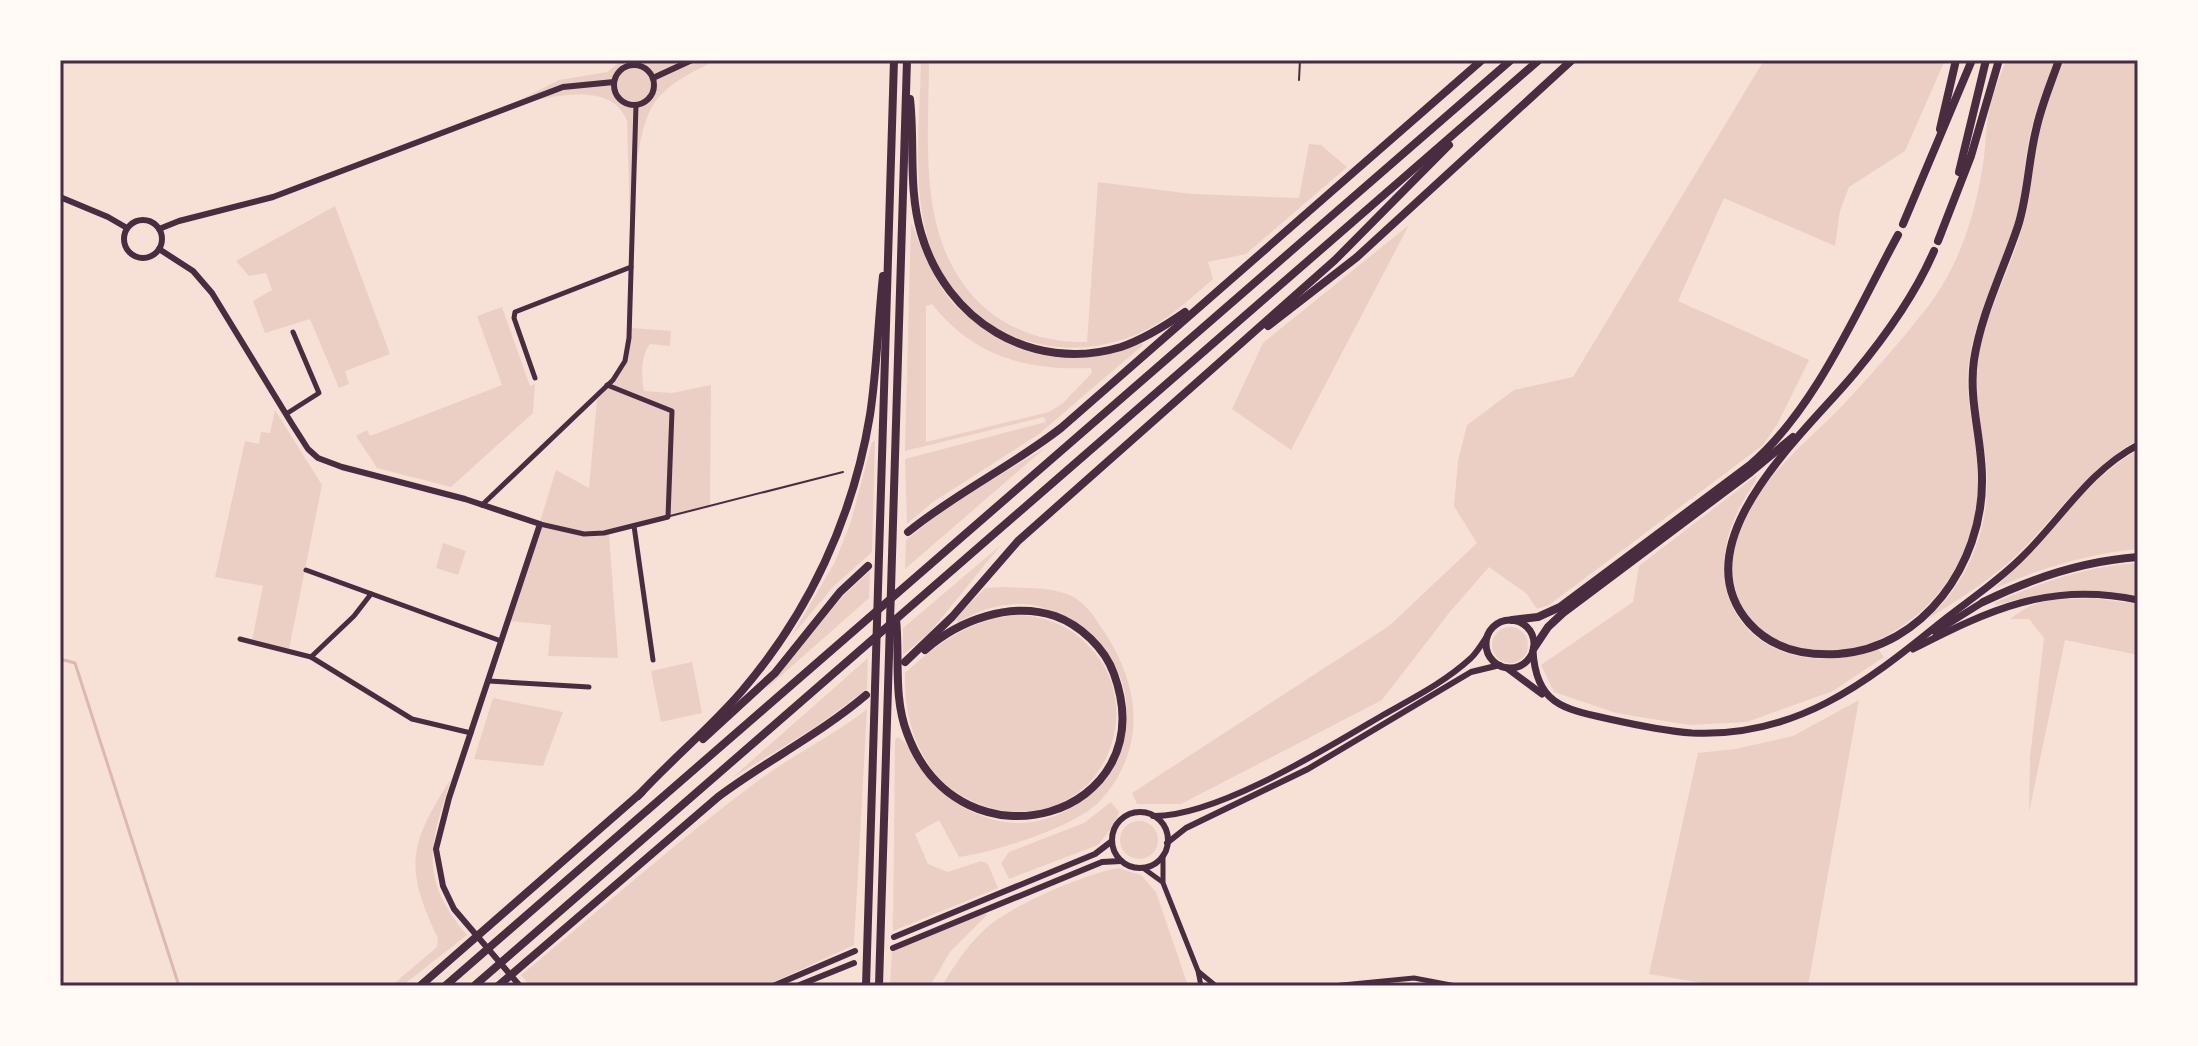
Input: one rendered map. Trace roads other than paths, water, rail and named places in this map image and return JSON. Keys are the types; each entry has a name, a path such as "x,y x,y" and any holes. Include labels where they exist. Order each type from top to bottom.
{"highway":[{"path":"864,986 869,922 894,60"},
{"path":"908,532 950,500 1050,436 1480,60"},
{"path":"445,986 1511,60"},
{"path":"474,986 1539,60"},
{"path":"1187,392 1357,257 1572,60"},
{"path":"1935,151 1956,60"},
{"path":"1903,224 1972,60"},
{"path":"1954,196 1986,60"},
{"path":"1938,241 1971,156 1999,60"},
{"path":"1934,251 1915,287 1853,376 1772,469 1748,502 1731,545 1731,583 1733,594 1748,621 1771,641 1801,652 1845,653 1881,643 1925,614 1950,587 1972,543 1980,512 1982,483 1973,409 1974,359 2018,226 2036,127 2059,60"},
{"path":"907,62 914,133 913,191 923,238 945,286 975,319 995,333 1023,346 1055,353 1087,353 1120,347 1169,324 1243,268"},
{"path":"907,62 892,578 898,693 908,737 934,779 945,790 971,806 998,815 1027,818 1065,807 1083,795 1101,778 1116,751 1123,709 1112,669 1104,655 1085,634 1056,617 1023,610 980,618 943,636 905,664 952,617 1018,541 1352,245 1485,107"},
{"path":"638,796 755,676 790,627 830,554 865,442 890,219"},
{"path":"1512,620 1538,617 1560,607 1775,443 1801,410 1898,235"},
{"path":"1533,650 1548,627 1563,613 1751,472 1812,421"},
{"path":"1983,602 2052,573 2138,557"},
{"path":"420,986 748,699 775,673 840,592 868,566"},
{"path":"879,986 894,641"},
{"path":"498,986 718,797 829,726 866,695"}],"main road":[{"path":"1900,655 1999,578 2026,553 2094,477 2138,445"},
{"path":"1900,655 1981,615 2026,601 2089,594 2138,600"},
{"path":"1549,699 1534,674 1534,640 1526,627 1512,620 1495,626 1489,633 1488,652 1549,699 1570,709 1691,733 1735,732 1776,724 1819,708 1983,602"},
{"path":"1503,666 1524,663 1533,650"}],"street":[{"path":"653,78 692,60"},
{"path":"634,62 653,78 653,92 649,99 636,105 623,101 615,90 614,82 621,70 634,62"},
{"path":"159,229 273,197 563,87 614,82"},
{"path":"482,505 607,385 625,361 629,338 636,105"},
{"path":"60,197 127,228"},
{"path":"137,221 150,221 159,229 162,239 159,249 147,258 133,255 125,243 127,228 137,221"},
{"path":"159,249 193,271 212,293 308,449 318,458 342,467 584,534 668,517 672,411 607,385"},
{"path":"535,378 514,318 515,312 631,267"},
{"path":"286,414 319,393 293,332"},
{"path":"520,986 454,909 443,886 436,849 449,798 540,524"},
{"path":"634,526 653,660"},
{"path":"306,570 502,641"},
{"path":"311,657 354,616 371,594"},
{"path":"1121,861 1112,841 1114,830 1124,817 1136,813 1177,815 1217,801 1319,753 1453,673 1480,648 1489,633"},
{"path":"240,639 311,657 412,719 472,733"},
{"path":"1167,843 1186,828 1308,769 1471,672 1503,666"},
{"path":"489,681 589,687"},
{"path":"1153,816 1164,828 1167,843 1163,855 1163,883 1201,986"},
{"path":"894,937 1095,854 1112,841"},
{"path":"893,948 1102,862 1121,861 1135,868 1143,868 1163,855"},
{"path":"1143,868 1163,883"},
{"path":"773,986 855,951"},
{"path":"797,986 854,963"},
{"path":"1198,971 1216,986"},
{"path":"1332,986 1414,978 1456,986"}],"lane":[{"path":"1299,80 1300,60"},
{"path":"668,517 843,472"}],"waterway":[{"path":"60,659 75,663 179,986"}]}
